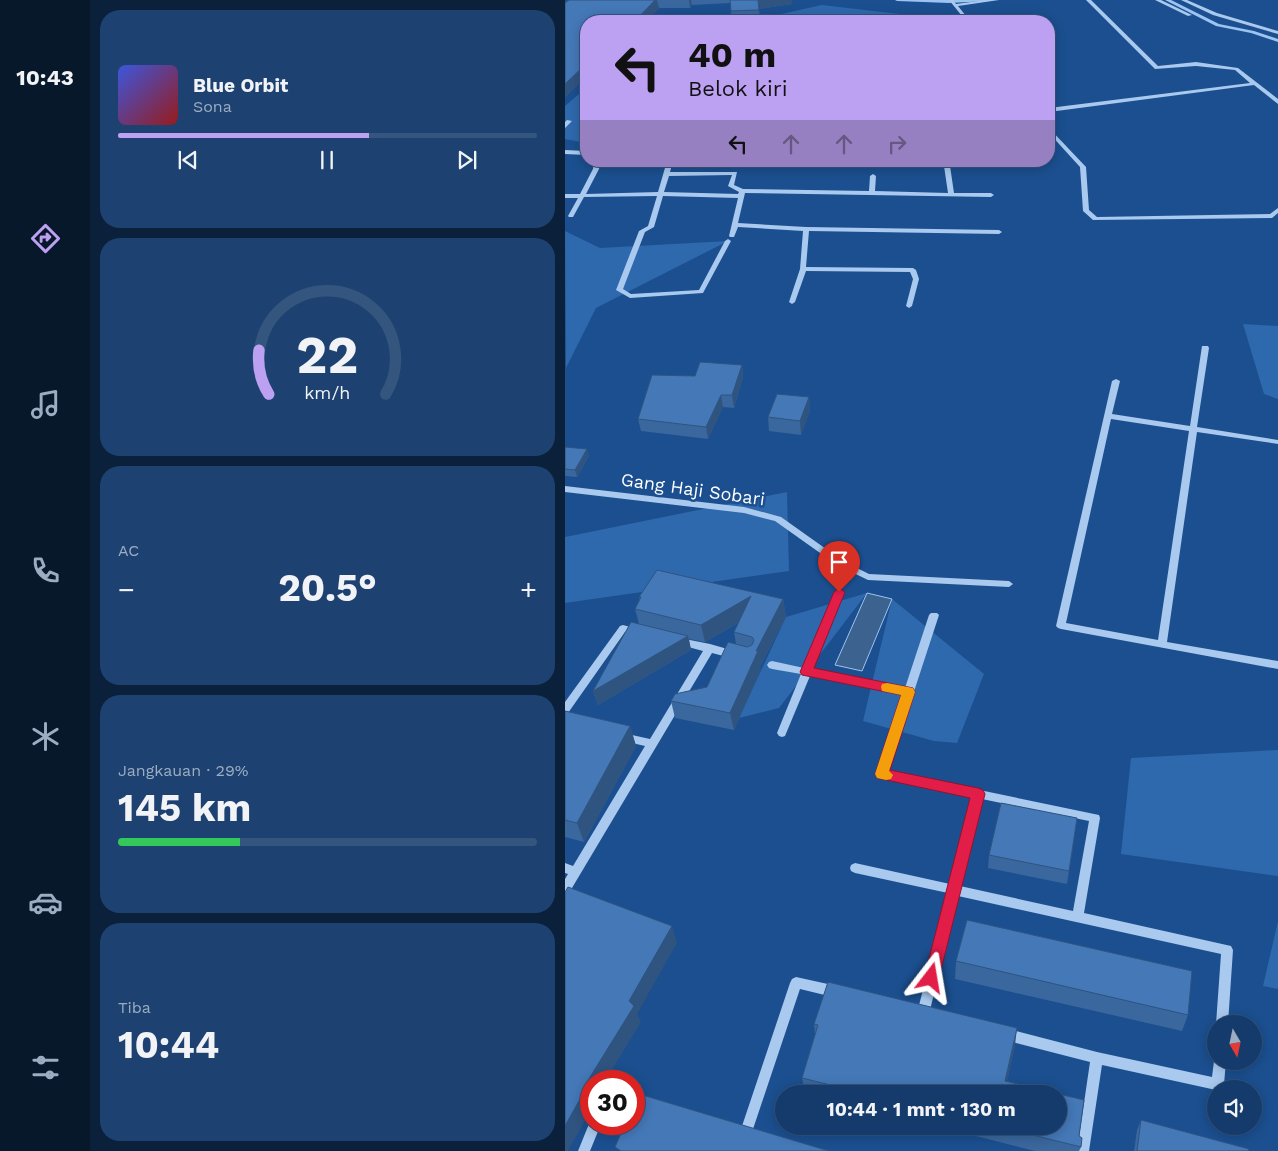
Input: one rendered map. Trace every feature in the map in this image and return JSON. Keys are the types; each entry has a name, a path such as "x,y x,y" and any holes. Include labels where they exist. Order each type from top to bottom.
{"street":[{"path":"951,0 963,15"},
{"path":"956,5 997,0"},
{"path":"1089,0 1157,68 1196,64 1236,69 1278,102"},
{"path":"1157,0 1190,15"},
{"path":"1183,0 1215,14 1278,33"},
{"path":"1055,109 1253,84"},
{"path":"1055,137 1083,167 1086,211 1095,219 1272,216 1278,210"},
{"path":"565,152 580,153"},
{"path":"571,216 596,167"},
{"path":"668,167 651,227 642,231 619,290 630,296 701,292 730,238 742,194"},
{"path":"947,167 951,193"},
{"path":"665,174 735,174 731,186 742,194"},
{"path":"872,193 873,176"},
{"path":"565,196 659,194 991,194"},
{"path":"735,224 806,230 999,232"},
{"path":"792,302 803,269 806,230"},
{"path":"803,269 913,270 915,279 909,306"},
{"path":"1162,644 1205,348"},
{"path":"1116,381 1061,626 1278,665"},
{"path":"1108,416 1278,442"},
{"name":"Gang Haji Sobari","path":"565,489 744,510 778,519 839,563 868,577 1009,584"},
{"path":"782,733 839,592"},
{"path":"933,615 882,774 1095,818 1079,917"},
{"path":"565,710 623,628 652,635"},
{"path":"671,640 741,657"},
{"path":"565,889 570,870 652,744 709,648"},
{"path":"772,665 909,692"},
{"path":"613,735 652,744"},
{"path":"941,1018 918,1012 954,890 978,794"},
{"path":"855,868 1227,950 1223,1015"},
{"path":"747,1129 796,983 850,996"},
{"path":"996,1032 1097,1058 1218,1084 1219,1070"},
{"path":"1083,1151 1097,1058"},
{"path":"584,1151 591,1135"}],"shaded area":[{"path":"822,5 908,15 776,15"},
{"path":"580,93 580,142 565,139 565,106"},
{"path":"565,231 600,248 728,241 596,308 566,368"},
{"path":"1243,324 1278,326 1278,399 1264,394"},
{"path":"787,492 789,571 565,603 565,537"},
{"path":"867,593 779,708 739,718 786,617"},
{"path":"867,593 892,599 862,671 835,665"},
{"path":"892,599 984,674 957,743 934,741 863,721"},
{"path":"1278,750 1278,876 1121,854 1131,758"},
{"path":"1278,921 1278,989 1263,986"}],"building":[{"path":"569,0 655,0 641,15 580,15 580,70 565,84 565,3"},
{"path":"730,0 758,0 759,10 731,11"},
{"path":"700,362 742,365 732,395 721,395 706,427 638,419 652,375 695,376"},
{"path":"777,394 809,397 800,421 768,417"},
{"path":"565,447 587,449 575,470 565,469"},
{"path":"657,570 783,599 756,651 758,651 730,713 671,701 675,694 707,687 728,642 747,647 752,645 754,640 752,637 734,632 751,596 701,625 635,609 641,597 639,597"},
{"path":"631,622 688,636 593,691"},
{"path":"565,711 630,726 577,823 565,820"},
{"path":"1001,803 1077,818 1069,871 989,855"},
{"path":"568,887 672,926 629,1001 634,1006 594,1070 580,1070 580,1099 565,1126 565,892"},
{"path":"967,920 1192,971 1188,1015 956,961"},
{"path":"828,982 1017,1028 1005,1081 1021,1085 830,1085 802,1078 818,1025 814,1024"},
{"path":"645,1096 829,1151 621,1151 615,1147 620,1135 645,1135"},
{"path":"1067,1096 1084,1100 1079,1136 1082,1138 1081,1147 1033,1135 1067,1135"},
{"path":"1141,1120 1249,1149 1248,1151 1137,1151"}],"waterway":[{"path":"897,0 949,2 989,0"},
{"path":"1167,0 1218,25 1252,32 1278,41"}],"slow traffic":[{"path":"886,775 882,774 909,692 887,687"}],"route":[{"path":"839,592 806,672 909,692 882,774 978,794 931,978"}]}
